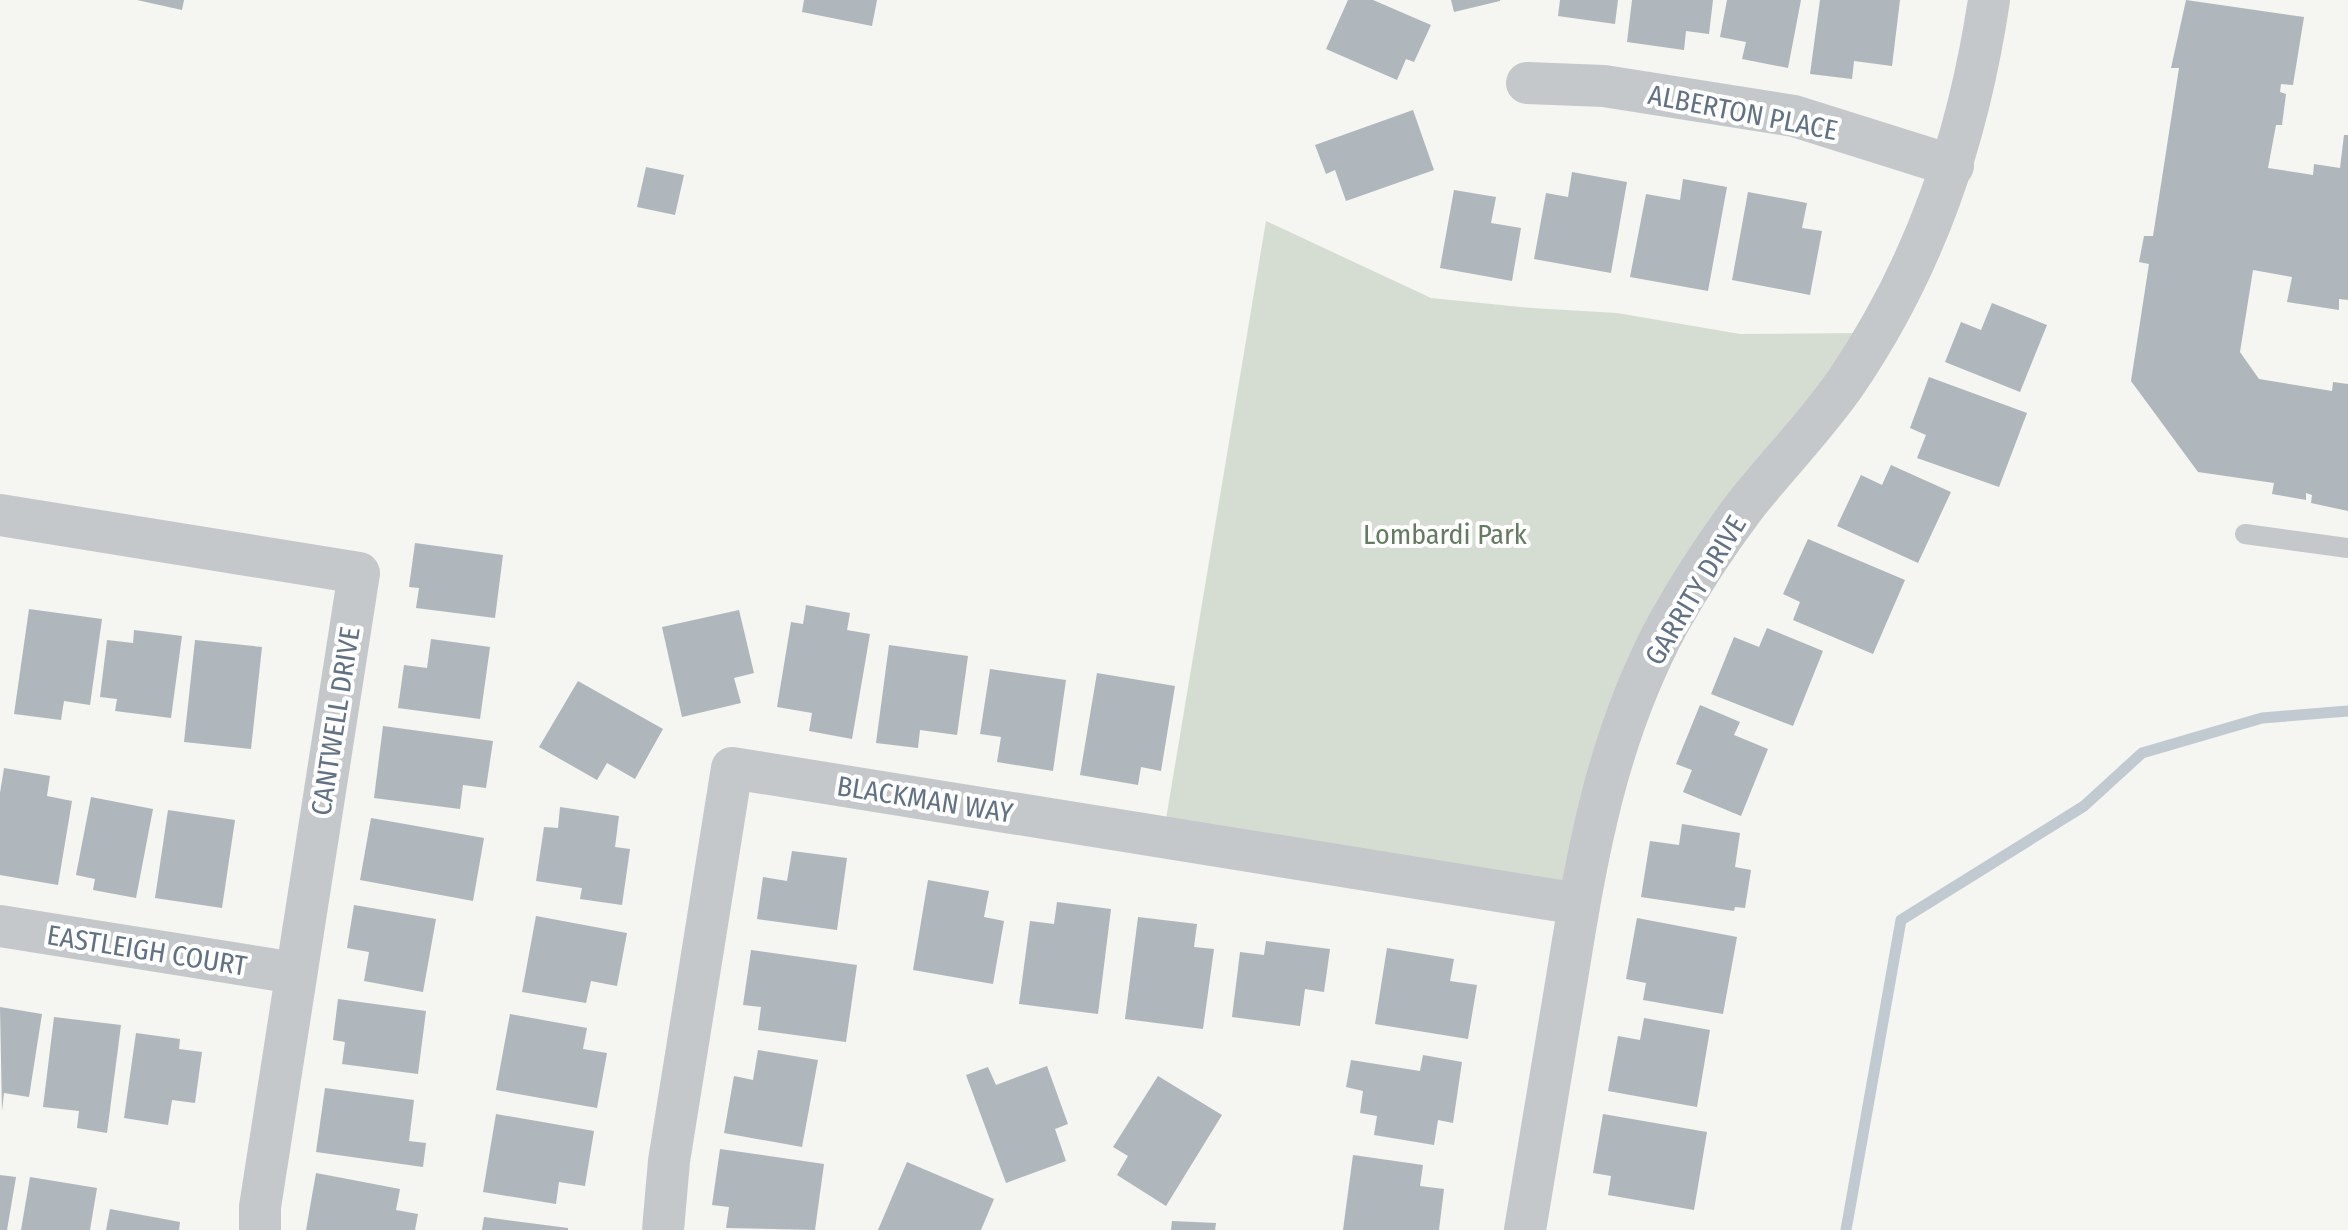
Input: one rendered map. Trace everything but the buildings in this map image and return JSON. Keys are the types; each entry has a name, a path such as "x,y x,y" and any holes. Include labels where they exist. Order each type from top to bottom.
{"street":[{"name":"GARRITY DRIVE","path":"1525,1230 1587,855 1604,785 1631,703 1668,625 1712,552 1846,382 1884,322 1923,245 1953,166 1979,67 1989,0"},
{"name":"ALBERTON PLACE","path":"1527,83 1604,86 1794,116 1953,166"},
{"name":"CANTWELL DRIVE","path":"0,515 359,573 295,973 260,1207 260,1230"},
{"name":"BLACKMAN WAY","path":"663,1230 669,1161 732,768 1579,904"},
{"name":"EASTLEIGH COURT","path":"0,926 295,973"}],"lane":[{"path":"2245,534 2348,548"}],"green space":[{"name":"Lombardi Park","path":"1266,221 1431,298 1617,313 1740,334 1861,333 1681,575 1579,904 1163,837"}],"waterway":[{"path":"1846,1230 1901,920 2084,806 2142,753 2262,718 2348,711"}]}
